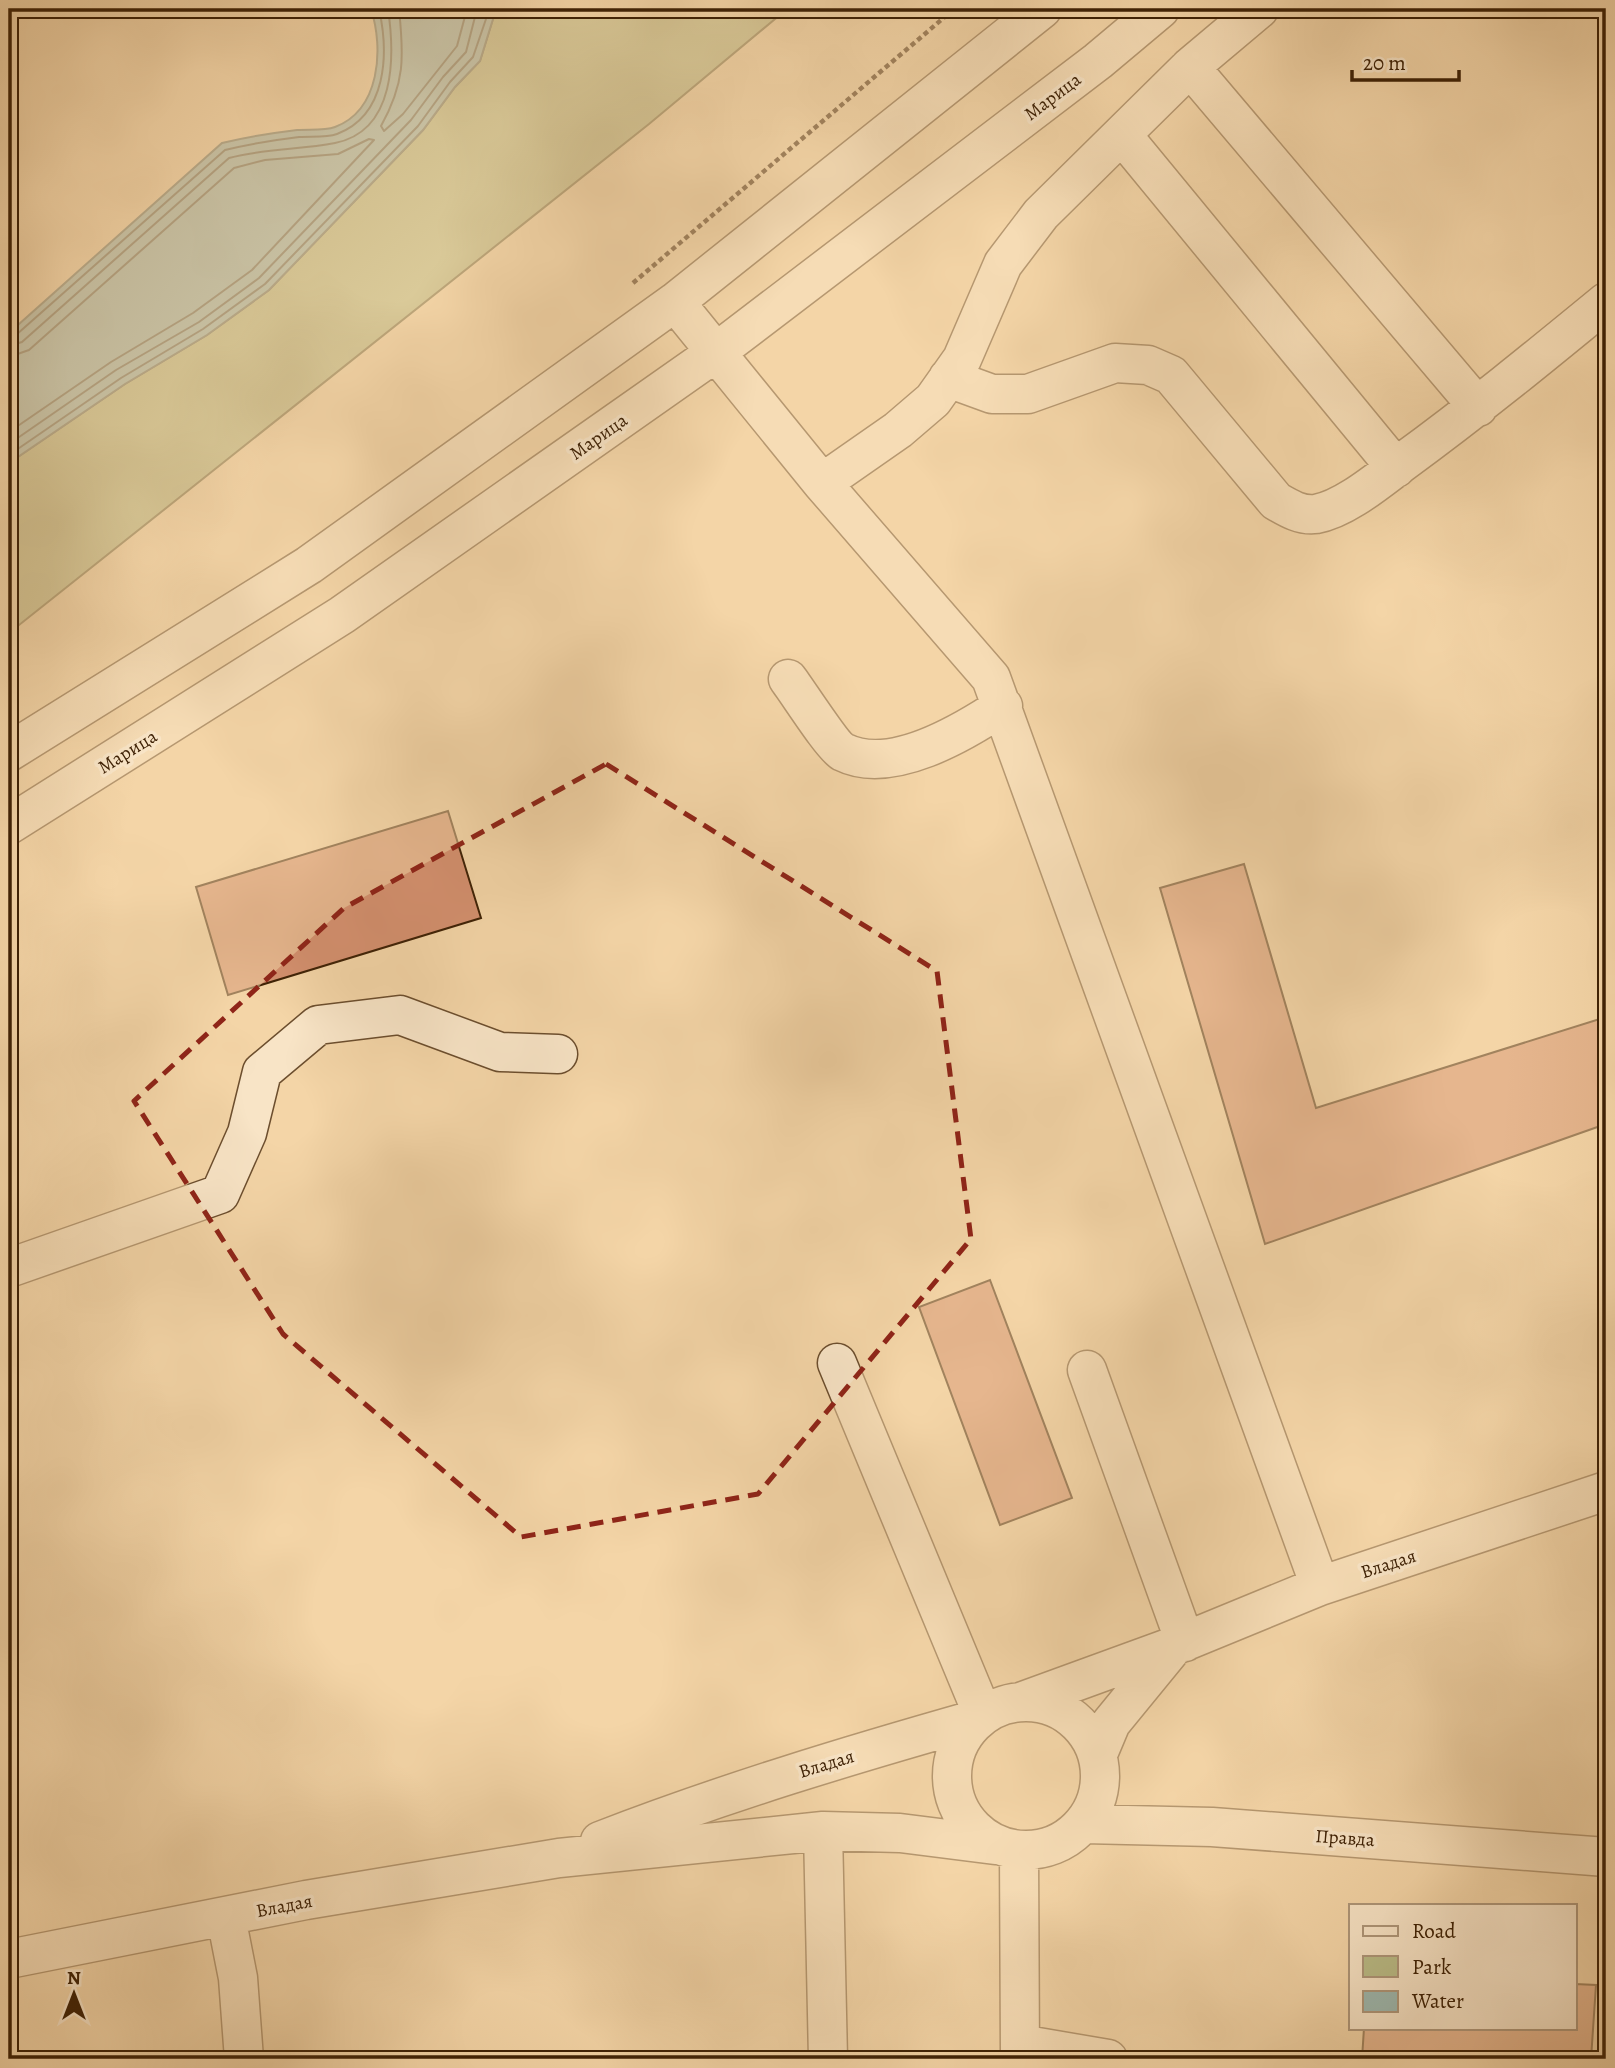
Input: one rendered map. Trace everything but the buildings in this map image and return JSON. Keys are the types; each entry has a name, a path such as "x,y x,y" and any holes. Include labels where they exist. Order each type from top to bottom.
{"street":[{"path":"9,752 309,565 675,302 1042,9"},
{"name":"Марица","path":"9,825 342,615 715,353 1098,61 1160,9"},
{"path":"822,483 898,430 933,400 962,359 1003,264 1041,214 1190,67 1259,9"},
{"path":"1190,67 1478,407"},
{"path":"1122,135 1395,468"},
{"path":"675,302 822,483 991,678 1320,1586"},
{"path":"948,378 992,394 1028,394 1115,363 1148,365 1171,375 1276,501 1295,512 1316,514 1354,497 1395,468 1478,407 1606,302"},
{"path":"788,679 841,751 869,760 891,758 958,736 1003,706"},
{"path":"9,1268 220,1194 247,1133 262,1072 318,1026 400,1015 500,1052 558,1054"},
{"path":"836,1363 980,1717 961,1738 952,1761 951,1786 959,1811 974,1830 1007,1848 1020,2052 1108,2059"},
{"path":"1087,1370 1180,1644"},
{"name":"Владая","path":"559,1858 686,1808 821,1764 980,1717 999,1706 1023,1701 1180,1644 1320,1586 1606,1491"},
{"name":"Владая","path":"1098,1754 1111,1723 1180,1644"},
{"name":"Владая","path":"9,1959 226,1917 559,1858 823,1831 900,1833 1007,1848 1044,1849 1066,1840 1084,1824 1096,1802 1101,1779 1098,1754 1089,1737 1070,1715 1048,1704 1023,1701"},
{"name":"Правда","path":"1084,1824 1212,1827 1606,1857"},
{"path":"823,1831 828,2059"},
{"path":"226,1917 238,1978 244,2059"}],"path":[{"path":"624,290 954,9"}],"highlighted area":[{"path":"606,764 937,971 971,1239 758,1494 521,1537 283,1334 134,1101 344,908"}],"green space":[{"path":"492,9 787,9 649,124 9,633 9,463 125,384 207,335 269,290 423,130 455,87 480,61 493,19"}],"water":[{"path":"371,9 492,9 493,19 480,61 455,87 423,130 269,290 207,335 125,384 9,463 9,333 222,143 288,131 331,128 350,119 370,93 375,77 377,42"}]}
